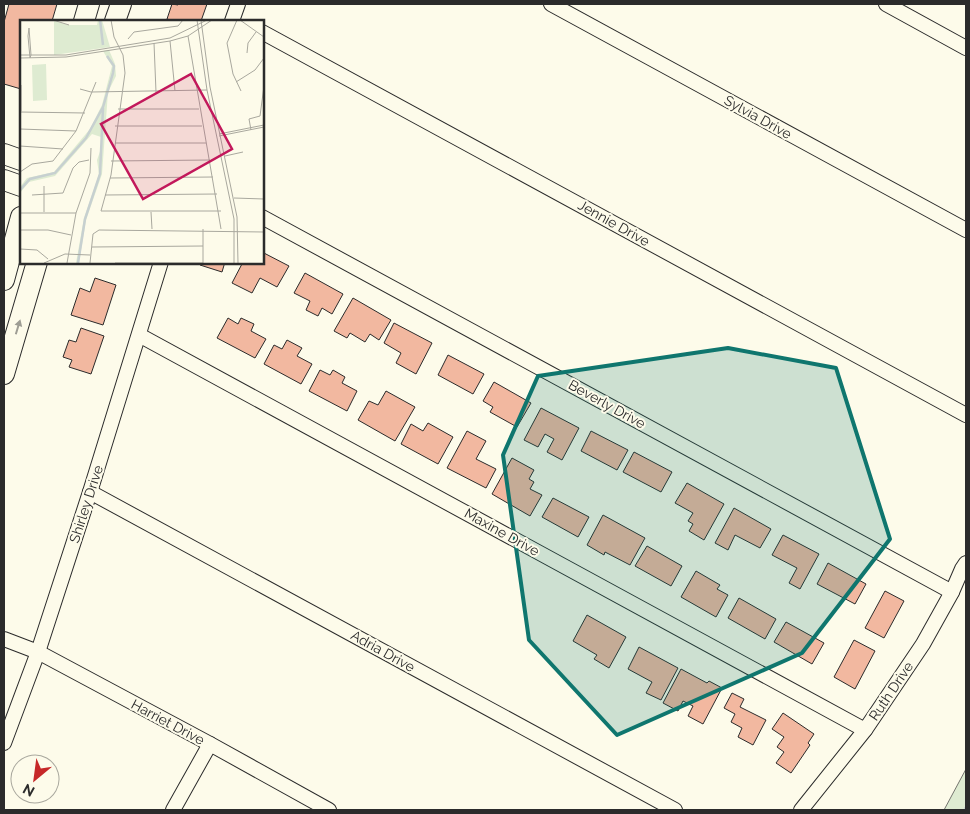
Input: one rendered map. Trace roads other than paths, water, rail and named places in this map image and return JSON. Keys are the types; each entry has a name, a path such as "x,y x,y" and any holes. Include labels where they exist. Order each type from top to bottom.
{"main road":[{"path":"84,20 89,4"},
{"path":"115,20 121,4"},
{"path":"4,154 20,160"},
{"path":"4,180 20,186"},
{"path":"4,280 20,221"},
{"path":"4,374 36,264"}],"street":[{"name":"Sylvia Drive","path":"551,4 966,230"},
{"path":"886,4 966,48"},
{"name":"Jennie Drive","path":"264,33 966,415"},
{"name":"Beverly Drive","path":"264,218 952,592"},
{"name":"Shirley Drive","path":"4,743 38,652 160,264"},
{"name":"Maxine Drive","path":"139,335 865,730"},
{"name":"Adria Drive","path":"90,492 675,810"},
{"name":"Ruth Drive","path":"801,810 865,730 923,644 966,563"},
{"name":"Harriet Drive","path":"4,640 38,652 210,744 328,810"},
{"path":"173,810 210,744"}]}
